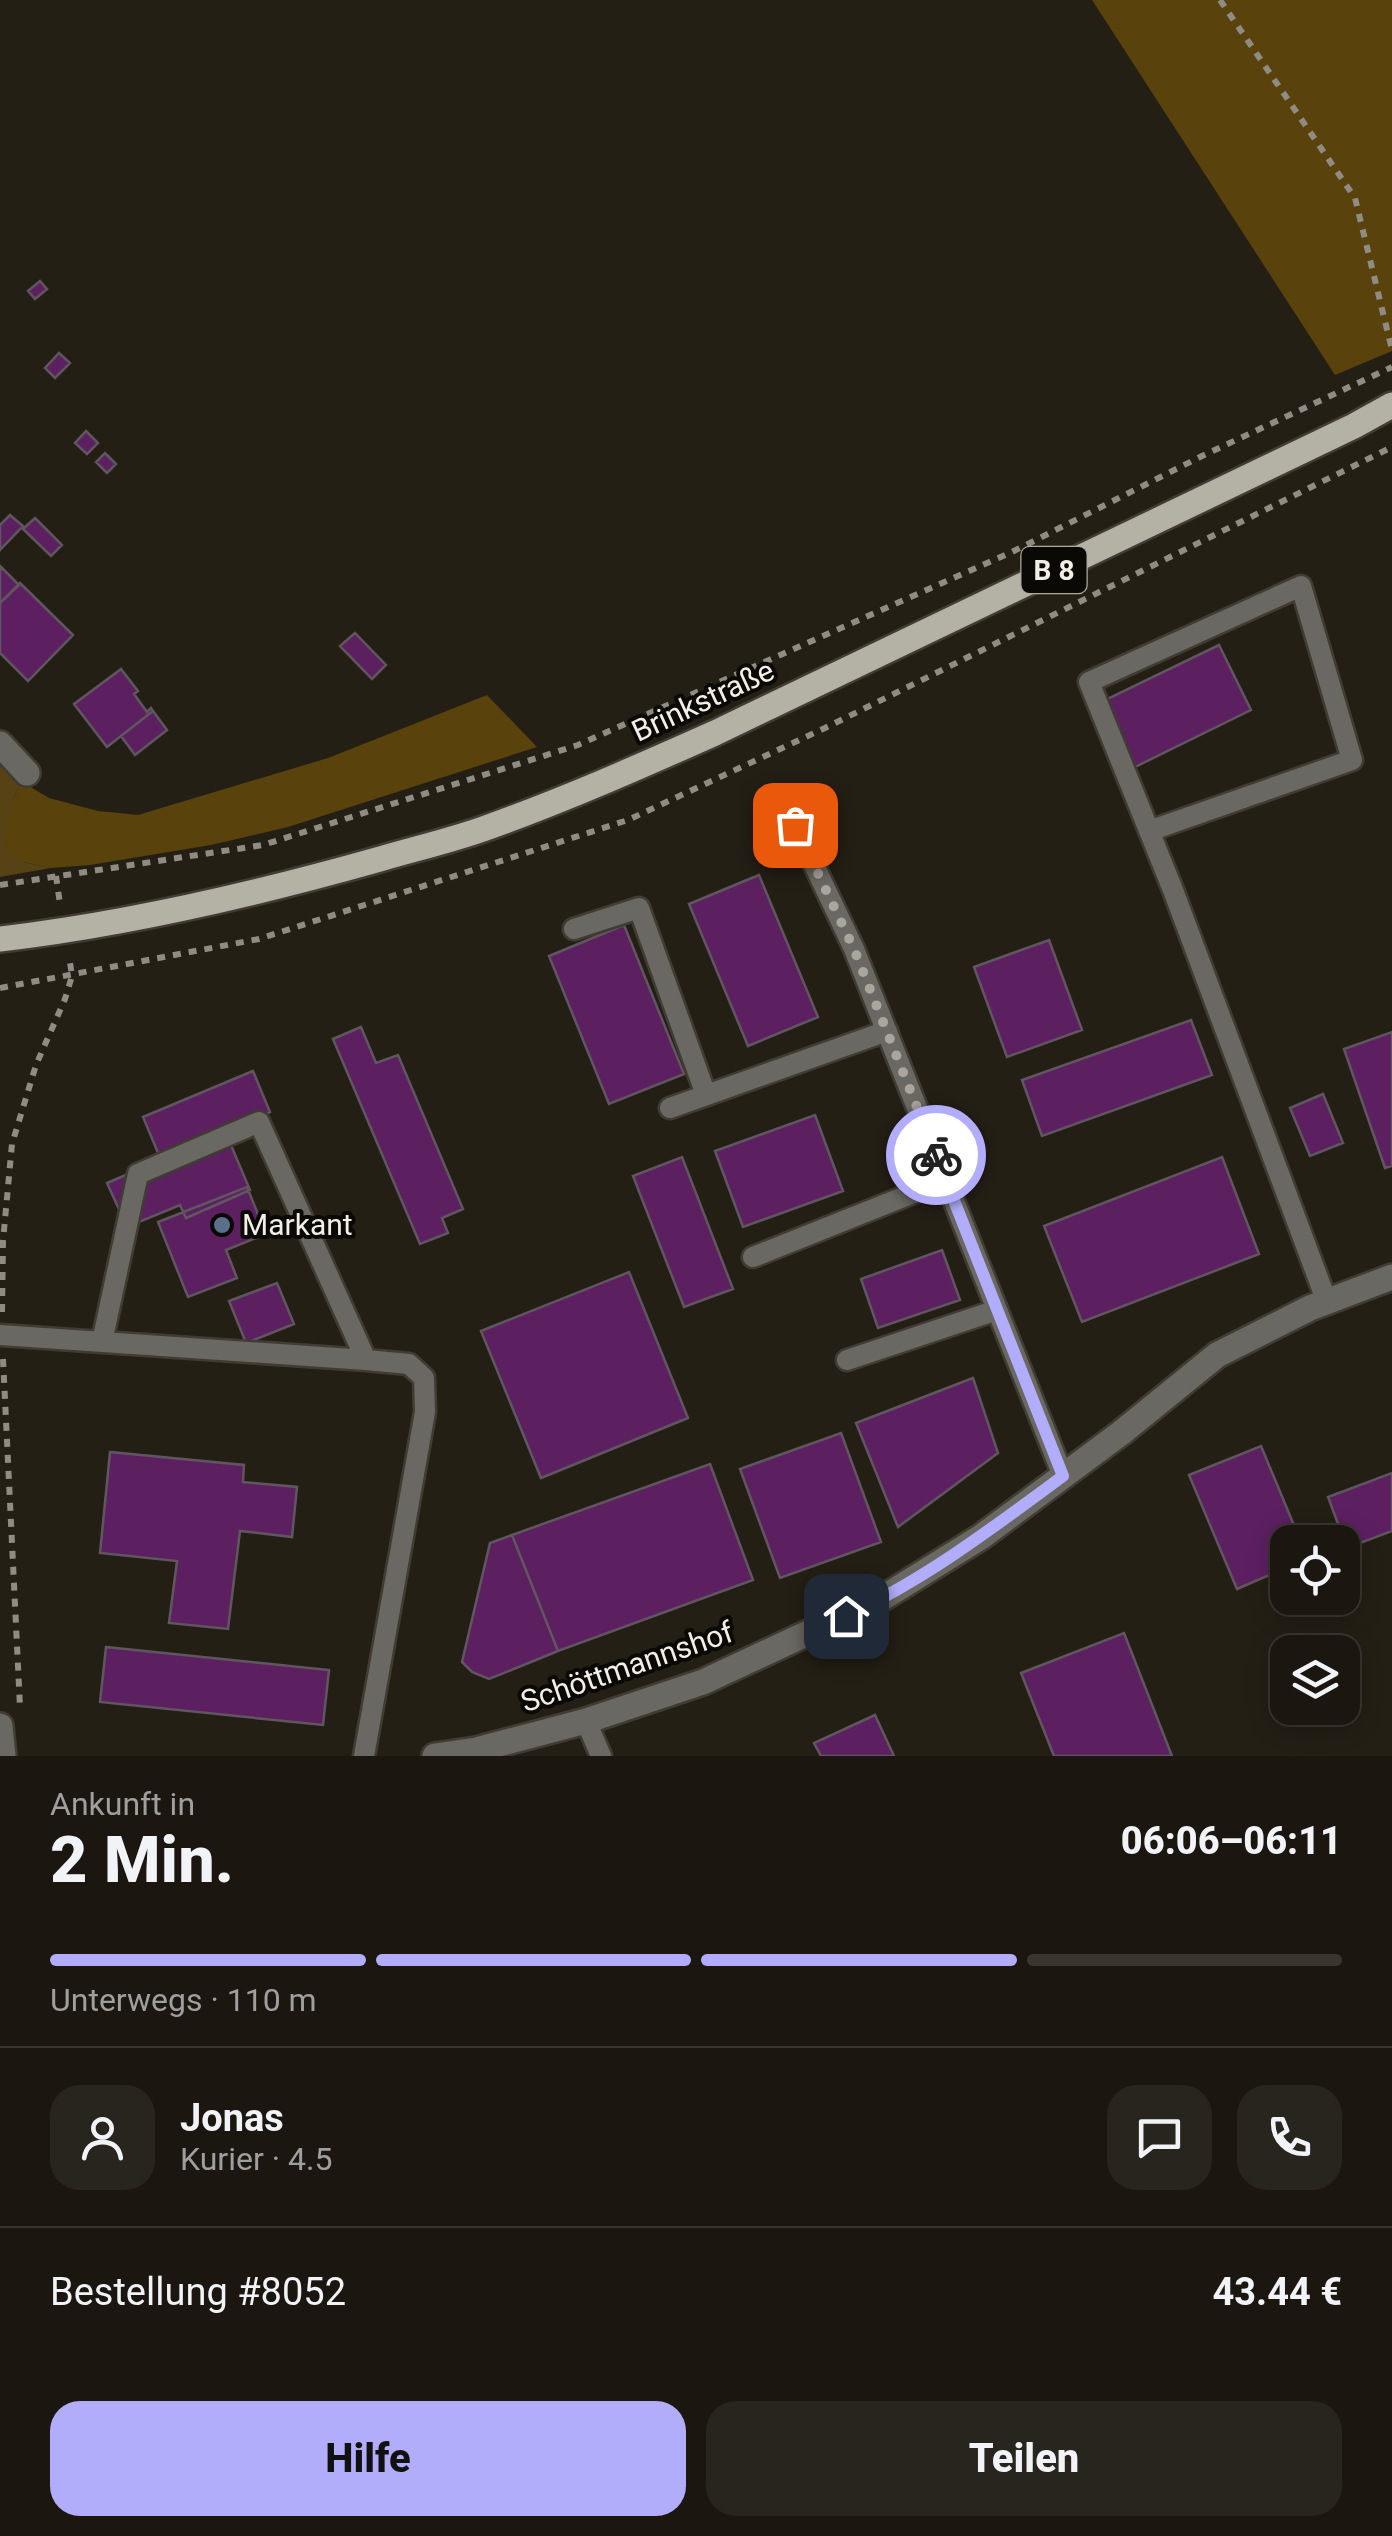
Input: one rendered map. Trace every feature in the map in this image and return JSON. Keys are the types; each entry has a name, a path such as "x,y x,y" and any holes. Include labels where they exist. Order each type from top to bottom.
{"main road":[{"name":"Brinkstraße","path":"0,939 196,906 481,830 624,774 1392,405"}],"street":[{"path":"0,744 27,773"},
{"name":"Schöttmannshof","path":"435,1756 476,1750 586,1722 704,1682 882,1599 1063,1476 1217,1355 1327,1302 1392,1277"},
{"path":"2,1756 10,1722"}],"lane":[{"path":"1150,831 1352,760 1301,586 1088,682 1150,831 1327,1302"},
{"path":"795,825 854,949 1063,1476"},
{"path":"574,929 639,908 706,1095"},
{"path":"670,1108 887,1031"},
{"path":"102,1342 138,1174 259,1122 366,1360"},
{"path":"753,1257 946,1180"},
{"path":"847,1360 997,1310"},
{"path":"1,1335 408,1364 424,1378 425,1412 364,1756"},
{"path":"586,1722 600,1756"}],"path":[{"path":"1220,0 1355,198 1392,350"},
{"path":"0,885 264,844 578,744 1012,552 1202,456 1392,367"},
{"path":"10,1722 1,1335 3,1241 12,1144 36,1065 72,976 56,876"}],"shaded area":[{"path":"1092,0 1392,0 1392,351 1335,375"},
{"path":"487,695 537,747 288,827 211,845 51,868 23,862 8,849 3,837 22,782 49,798 98,811 138,815 328,758"},
{"path":"0,765 22,782 13,799 23,862 51,868 0,877"}],"building":[{"path":"40,281 47,289 35,299 28,291"},
{"path":"59,353 70,363 55,378 45,368"},
{"path":"86,431 98,443 87,454 75,443"},
{"path":"105,453 116,464 107,473 96,462"},
{"path":"10,515 23,526 0,550 0,525"},
{"path":"35,518 62,545 51,556 23,529"},
{"path":"0,566 19,585 0,603"},
{"path":"20,583 73,635 28,681 0,653 0,603"},
{"path":"355,633 386,665 372,679 340,646"},
{"path":"1219,645 1251,710 1135,767 1103,701"},
{"path":"121,669 138,691 134,694 147,712 151,708 153,711 107,747 74,704"},
{"path":"153,711 167,730 135,755 121,736"},
{"path":"759,875 818,1017 748,1046 689,904"},
{"path":"624,925 684,1074 609,1104 549,956"},
{"path":"1049,940 1082,1030 1007,1057 974,967"},
{"path":"1191,1020 1212,1075 1042,1136 1022,1080"},
{"path":"361,1027 376,1063 398,1055 463,1209 442,1218 448,1233 420,1244 333,1039"},
{"path":"1392,1032 1392,1166 1385,1168 1344,1049"},
{"path":"253,1071 270,1112 225,1131 250,1190 186,1218 180,1205 127,1227 107,1183 161,1160 143,1117"},
{"path":"1323,1094 1343,1143 1310,1156 1290,1108"},
{"path":"815,1115 843,1191 743,1227 715,1151"},
{"path":"682,1157 733,1289 684,1307 633,1176"},
{"path":"1222,1157 1259,1254 1082,1322 1044,1226"},
{"path":"247,1187 266,1234 226,1250 237,1278 188,1297 158,1222"},
{"path":"942,1250 960,1300 878,1328 861,1279"},
{"path":"629,1272 688,1418 541,1478 481,1331"},
{"path":"277,1283 294,1324 246,1343 229,1301"},
{"path":"973,1378 998,1453 898,1527 856,1423"},
{"path":"841,1433 881,1542 780,1578 740,1469"},
{"path":"1261,1446 1294,1525 1270,1525 1270,1575 1237,1589 1189,1475"},
{"path":"110,1452 244,1465 243,1482 297,1487 292,1537 240,1531 228,1629 169,1623 177,1561 100,1553"},
{"path":"710,1464 753,1580 558,1651 512,1535"},
{"path":"1392,1473 1392,1531 1360,1543 1360,1525 1338,1525 1328,1497"},
{"path":"512,1535 558,1651 489,1679 472,1672 462,1662 490,1543"},
{"path":"1124,1633 1172,1756 1054,1756 1021,1673"},
{"path":"106,1647 329,1670 323,1725 100,1702"},
{"path":"875,1715 894,1756 821,1756 814,1743"}],"way so far":[{"path":"795,825 854,949 936,1155"}],"place":[{"name":"Markant","path":"222,1225"}],"route":[{"path":"846,1616 882,1599 980,1536 1063,1476 936,1155"}]}
